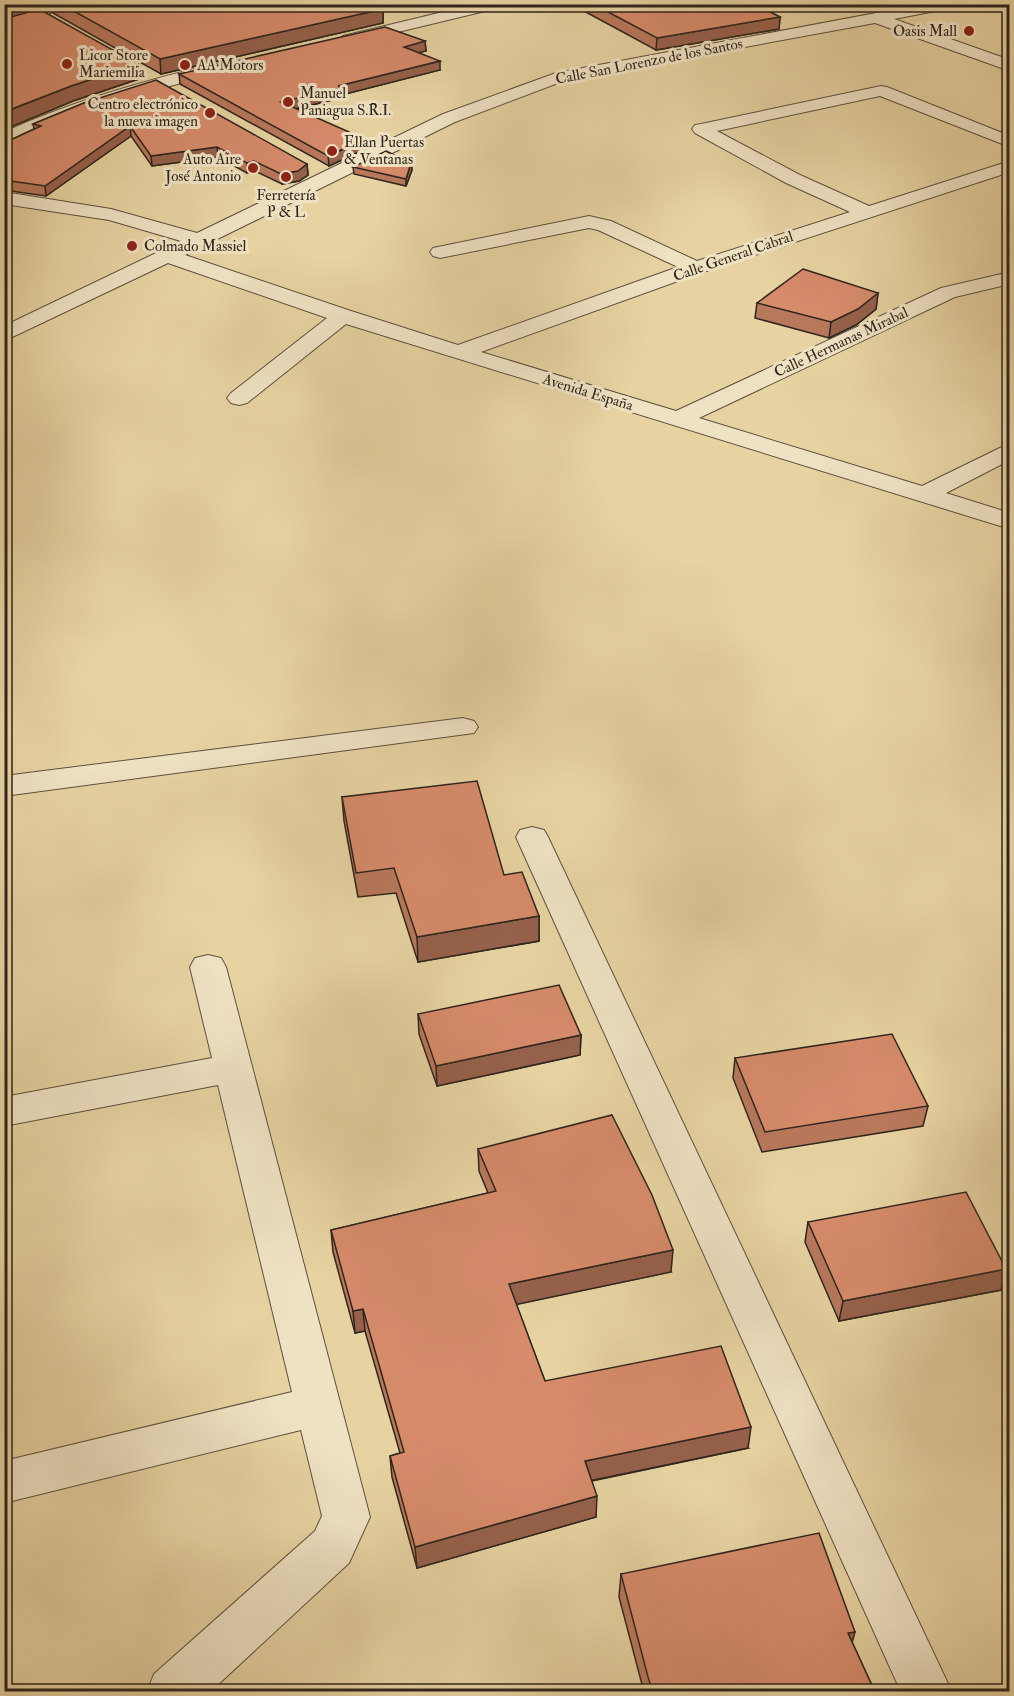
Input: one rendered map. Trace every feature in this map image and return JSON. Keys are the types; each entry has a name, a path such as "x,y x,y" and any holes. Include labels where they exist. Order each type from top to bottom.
{"main road":[{"path":"4,29 45,10"}],"street":[{"path":"21,4 45,10 89,44"},
{"path":"327,43 497,4"},
{"name":"Calle San Lorenzo de los Santos","path":"4,335 449,118 562,76 951,4"},
{"path":"878,18 1010,66"},
{"path":"4,139 47,118 109,95 236,64"},
{"path":"137,71 177,93"},
{"path":"867,212 793,178 702,129 881,91 1010,142"},
{"path":"309,166 329,177"},
{"name":"Calle General Cabral","path":"459,352 696,268 1010,166"},
{"path":"4,198 111,216 200,240"},
{"path":"440,252 589,222 604,225 696,268"},
{"name":"Avenida España","path":"169,256 343,316 1010,521"},
{"name":"Calle Hermanas Mirabal","path":"678,418 948,292 1010,278"},
{"path":"239,398 343,316"},
{"path":"923,495 1010,450"},
{"path":"4,786 463,727"},
{"path":"532,837 927,1692"},
{"path":"172,1692 332,1547 346,1517 208,967"},
{"path":"4,1112 233,1068"},
{"path":"4,1482 318,1406"}],"building":[{"path":"61,4 372,4 383,9 160,59"},
{"path":"593,4 754,4 780,17 657,38"},
{"path":"39,9 138,64 71,86 4,112 4,19"},
{"path":"385,27 425,41 404,47 440,61 281,102 365,139 328,156 179,74"},
{"path":"156,80 307,164 298,171 281,174 254,161 247,163 217,147 151,156 130,126 45,186 4,180 4,143 41,126 33,124 84,103"},
{"path":"386,151 411,163 406,179 353,167"},
{"path":"803,269 878,293 858,309 831,322 757,303"},
{"path":"477,781 504,875 522,872 539,916 417,937 394,868 356,873 342,797"},
{"path":"559,985 581,1035 436,1066 418,1014"},
{"path":"892,1034 928,1106 765,1132 735,1058"},
{"path":"612,1115 652,1195 673,1250 509,1284 545,1381 721,1346 751,1427 585,1461 597,1496 415,1547 390,1456 404,1452 363,1309 353,1311 331,1230 496,1191 478,1149"},
{"path":"966,1192 1006,1269 843,1301 808,1222"},
{"path":"819,1533 855,1632 848,1633 875,1692 653,1692 621,1574"}],"place":[{"name":"Oasis Mall","path":"969,31"},
{"name":"Licor Store Mariemilia","path":"67,64"},
{"name":"AA Motors","path":"185,65"},
{"name":"Manuel Paniagua S.R.I.","path":"288,102"},
{"name":"Centro electrónico la nueva imagen","path":"210,113"},
{"name":"Ellan Puertas & Ventanas","path":"332,151"},
{"name":"Auto Aire José Antonio","path":"253,168"},
{"name":"Ferretería P & L","path":"286,177"},
{"name":"Colmado Massiel","path":"132,246"}]}
